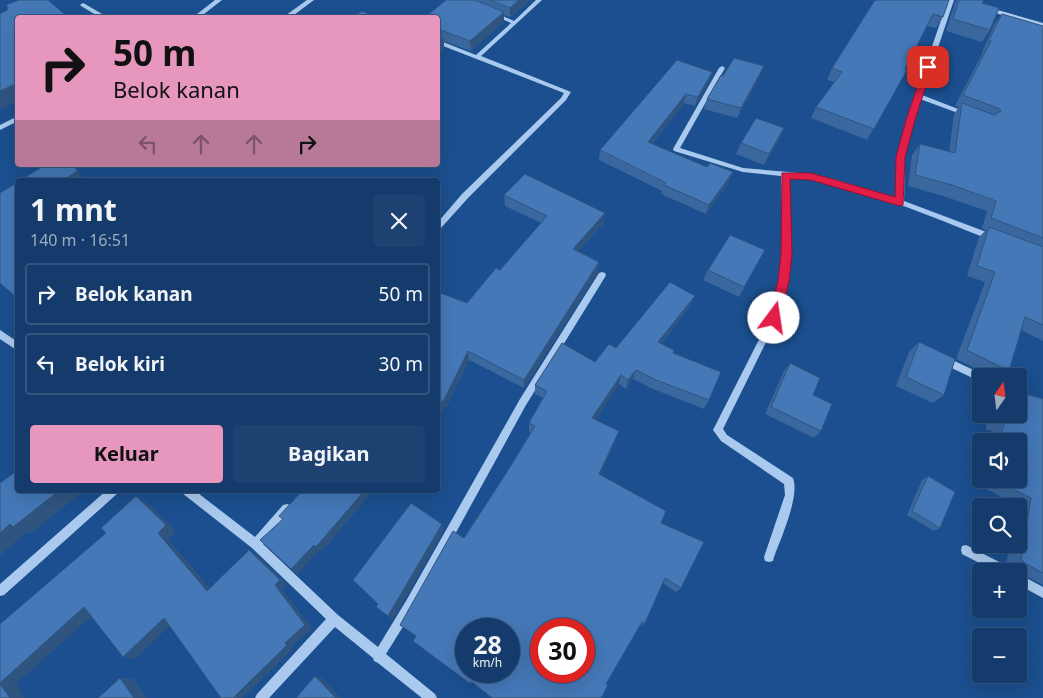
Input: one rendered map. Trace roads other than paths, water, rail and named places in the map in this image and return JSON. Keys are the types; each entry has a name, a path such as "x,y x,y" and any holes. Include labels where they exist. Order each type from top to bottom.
{"street":[{"path":"199,15 219,0"},
{"path":"289,15 311,0"},
{"path":"478,56 539,0"},
{"path":"900,202 901,157 951,0"},
{"path":"83,6 100,15"},
{"path":"982,8 1043,25"},
{"path":"488,12 515,23"},
{"path":"440,43 568,92 564,99 465,196 440,224"},
{"path":"722,68 676,149 743,170 811,177 900,202 998,240"},
{"path":"919,96 974,116"},
{"path":"0,128 15,120"},
{"path":"769,556 790,495 789,481 724,438 718,430 774,318 783,281 786,254 789,176"},
{"path":"378,657 410,606 523,402 602,275"},
{"path":"0,334 15,345"},
{"path":"931,353 972,374"},
{"path":"0,591 111,493"},
{"path":"190,493 256,544 334,619 378,657 431,698"},
{"path":"256,544 292,503"},
{"path":"966,550 990,563"},
{"path":"1027,584 1043,593"},
{"path":"262,698 334,619"}]}
